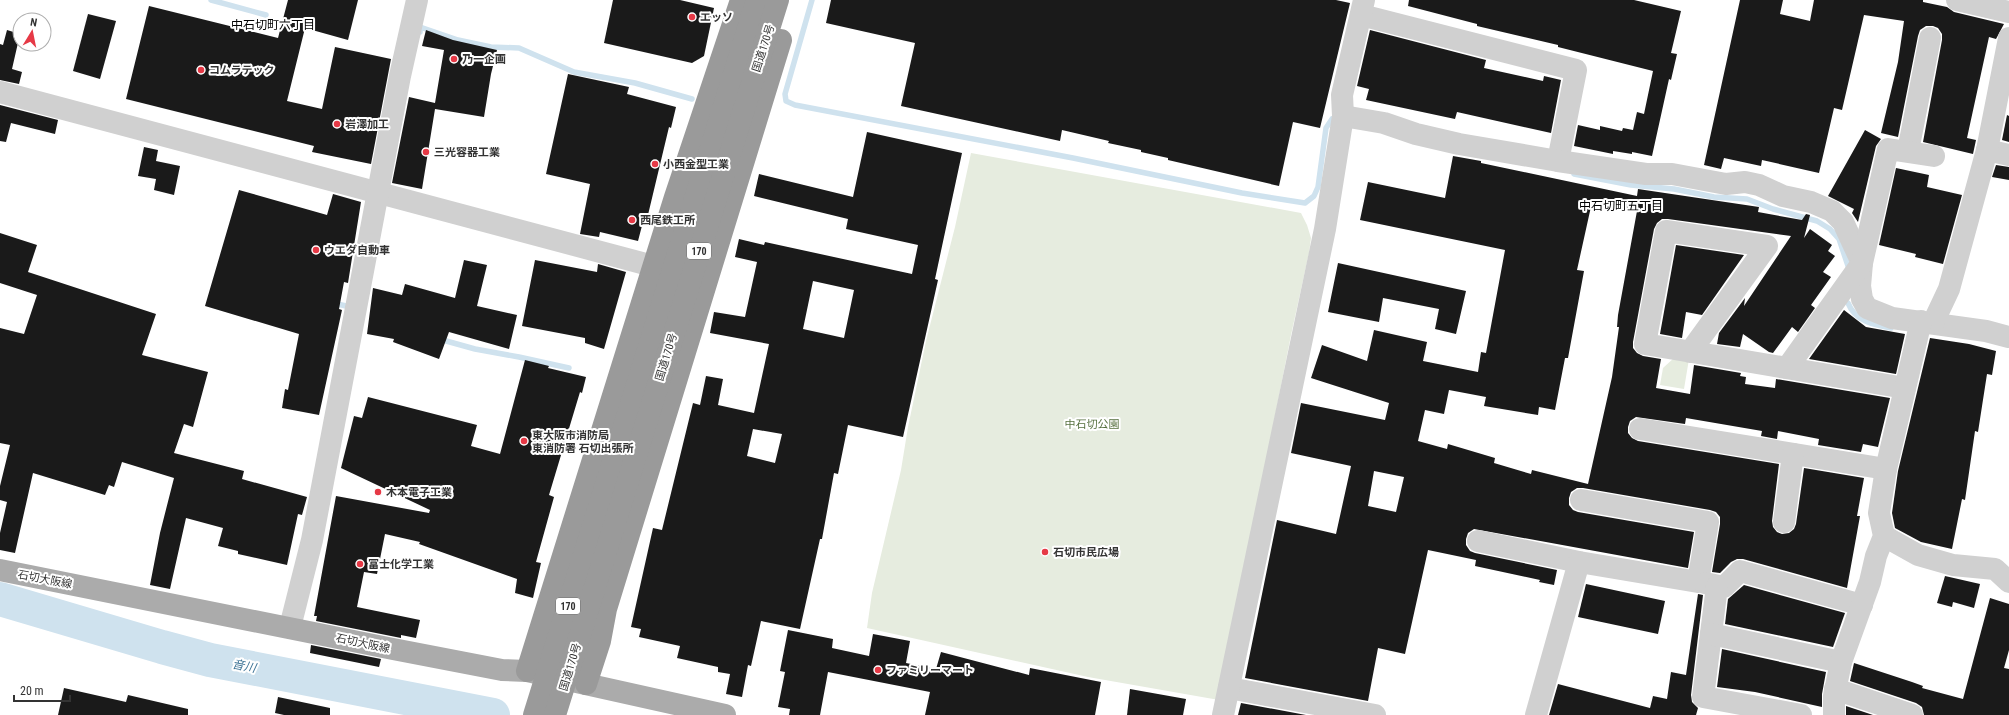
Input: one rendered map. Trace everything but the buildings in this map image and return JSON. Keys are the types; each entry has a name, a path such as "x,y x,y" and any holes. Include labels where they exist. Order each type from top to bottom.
{"highway":[{"path":"527,671 654,266 741,0"},
{"name":"国道170号","path":"554,715 611,500 757,0"},
{"name":"国道170号","path":"534,715 611,500 778,0"},
{"path":"586,684 600,640 606,609 731,204 791,0"}],"main road":[{"name":"石切大阪線","path":"0,570 487,667 527,671 725,715"}],"street":[{"path":"290,627 312,540 407,39 417,0"},
{"path":"1957,0 2009,12"},
{"path":"1223,715 1324,229 1343,116 1342,95 1362,8 1576,70 1558,162"},
{"path":"1908,151 1930,38"},
{"path":"1834,715 1835,689 1841,662 1884,536 1879,512 1886,469 1905,388 1923,327 1949,289 2004,89 2009,38"},
{"path":"0,92 654,266"},
{"path":"1343,116 1384,123 1416,134 1459,144 1558,162 1646,174 1672,174 1726,184 1745,182 1759,185 1783,196 1811,202 1832,211 1843,222 1862,263"},
{"path":"1934,156 1908,151 1888,150 1862,263 1860,286 1862,299 1867,308 1892,318 1923,327 1986,331 2009,337"},
{"path":"1987,150 2009,156"},
{"path":"1690,352 1767,246 1666,231 1645,344 1690,352 1905,388"},
{"path":"1787,368 1862,263"},
{"path":"1640,428 1886,469"},
{"path":"1784,522 1793,454"},
{"path":"1581,500 1708,522 1707,584 1711,634 1703,697 1801,715"},
{"path":"1884,536 1918,555 1953,565 1995,569 2009,582"},
{"path":"1478,541 1579,562 1724,587 1740,571 1862,604"},
{"path":"1536,715 1579,562"},
{"path":"1711,634 1841,662"},
{"path":"1229,688 1374,715"},
{"path":"1835,689 1912,715"}],"green space":[{"name":"中石切公園","path":"971,153 1301,213 1307,225 1311,238 1309,253 1291,335 1219,700 1088,677 867,628 872,593 901,470 908,427 926,341 955,227"},
{"path":"1675,357 1689,359 1684,389 1660,385 1663,368"}],"waterway":[{"path":"211,0 266,15"},
{"path":"812,0 785,94 786,101 795,105 1073,158 1242,193 1305,203 1314,196 1318,187 1326,128 1332,119"},
{"path":"420,32 420,27 458,40 491,47 519,48 574,72 635,83 692,99"},
{"path":"1574,174 1631,185 1674,189 1714,197 1747,199 1773,209 1817,221 1830,229 1839,239 1849,269"},
{"path":"333,303 346,306"},
{"path":"1848,303 1855,314 1865,321 1871,324 1891,328"},
{"path":"439,339 475,349 569,368"},
{"name":"音川","path":"0,599 210,660 493,715"}],"place":[{"name":"エッソ","path":"692,17"},
{"name":"乃一企画","path":"454,59"},
{"name":"コムラテック","path":"201,70"},
{"name":"岩澤加工","path":"337,124"},
{"name":"三光容器工業","path":"426,152"},
{"name":"小西金型工業","path":"655,164"},
{"name":"西尾鉄工所","path":"632,220"},
{"name":"ウエダ自動車","path":"316,250"},
{"name":"東大阪市消防局 東消防署 石切出張所","path":"524,441"},
{"name":"木本電子工業","path":"378,492"},
{"name":"石切市民広場","path":"1045,552"},
{"name":"冨士化学工業","path":"360,564"},
{"name":"ファミリーマート","path":"878,670"}],"district":[{"name":"中石切町六丁目","path":"273,25"},
{"name":"中石切町五丁目","path":"1621,206"}]}
